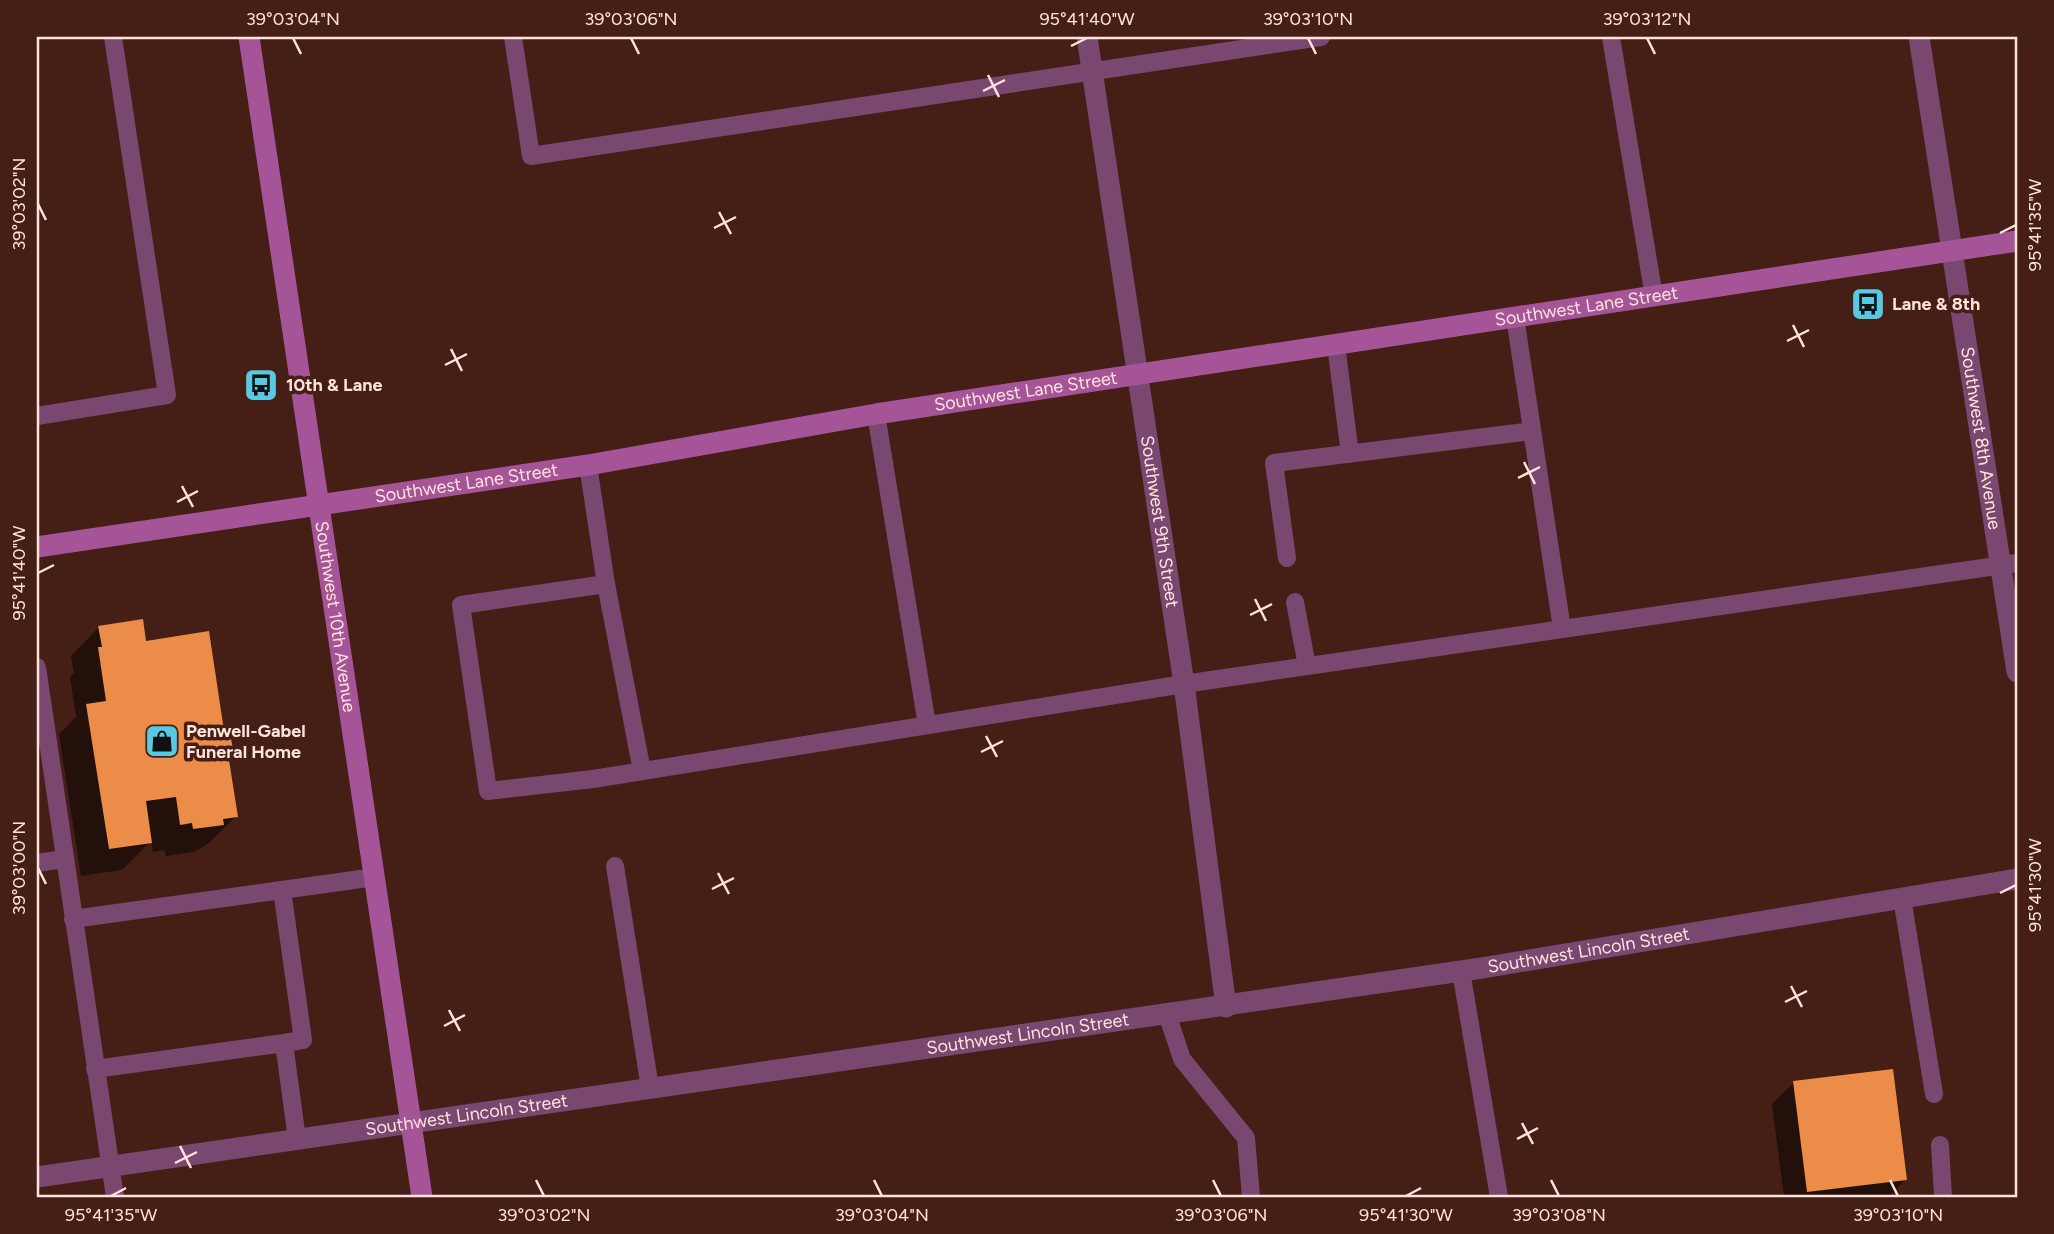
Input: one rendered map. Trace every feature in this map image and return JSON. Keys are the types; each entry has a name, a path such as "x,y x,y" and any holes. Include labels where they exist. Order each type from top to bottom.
{"main road":[{"name":"Southwest 10th Avenue","path":"249,37 422,1197"},
{"name":"Southwest Lane Street","path":"37,547 589,465 876,414 2017,242"}],"street":[{"name":"Southwest 9th Street","path":"1087,37 1184,684 1226,1006"},
{"name":"Southwest 8th Avenue","path":"1919,37 1952,251 2009,564 2017,672"},
{"name":"Southwest Lincoln Street","path":"37,1177 1461,971 2017,879"}],"lane":[{"path":"37,416 167,395 113,37"},
{"path":"513,37 531,156 1091,69 1321,37"},
{"path":"1611,37 1654,297"},
{"path":"1515,317 1562,629"},
{"path":"1336,345 1350,454"},
{"path":"876,414 927,725"},
{"path":"1287,558 1274,463 1532,431"},
{"path":"589,465 606,584 642,771"},
{"path":"606,584 461,605 488,791 642,771 1184,684 2009,564"},
{"path":"1295,602 1307,666"},
{"path":"37,667 108,1167 115,1197"},
{"path":"37,863 64,859"},
{"path":"615,866 650,1088"},
{"path":"73,919 375,877"},
{"path":"94,1069 303,1040 282,890"},
{"path":"1902,898 1934,1094"},
{"path":"1461,971 1499,1197"},
{"path":"1167,1014 1182,1059 1246,1138 1251,1197"},
{"path":"284,1043 297,1139"},
{"path":"1940,1145 1943,1197"}],"building":[{"name":"Penwell-Gabel Funeral Home","path":"143,619 146,641 209,631 223,724 229,729 234,754 229,760 238,817 223,819 224,825 193,829 192,823 180,825 176,797 146,801 152,843 109,849 86,704 106,701 98,647 102,647 98,626"},
{"path":"1893,1069 1907,1180 1807,1192 1793,1081"}],"place":[{"name":"Lane & 8th","path":"1868,304"},
{"name":"10th & Lane","path":"261,385"},
{"name":"Penwell-Gabel Funeral Home","path":"162,741"}]}
